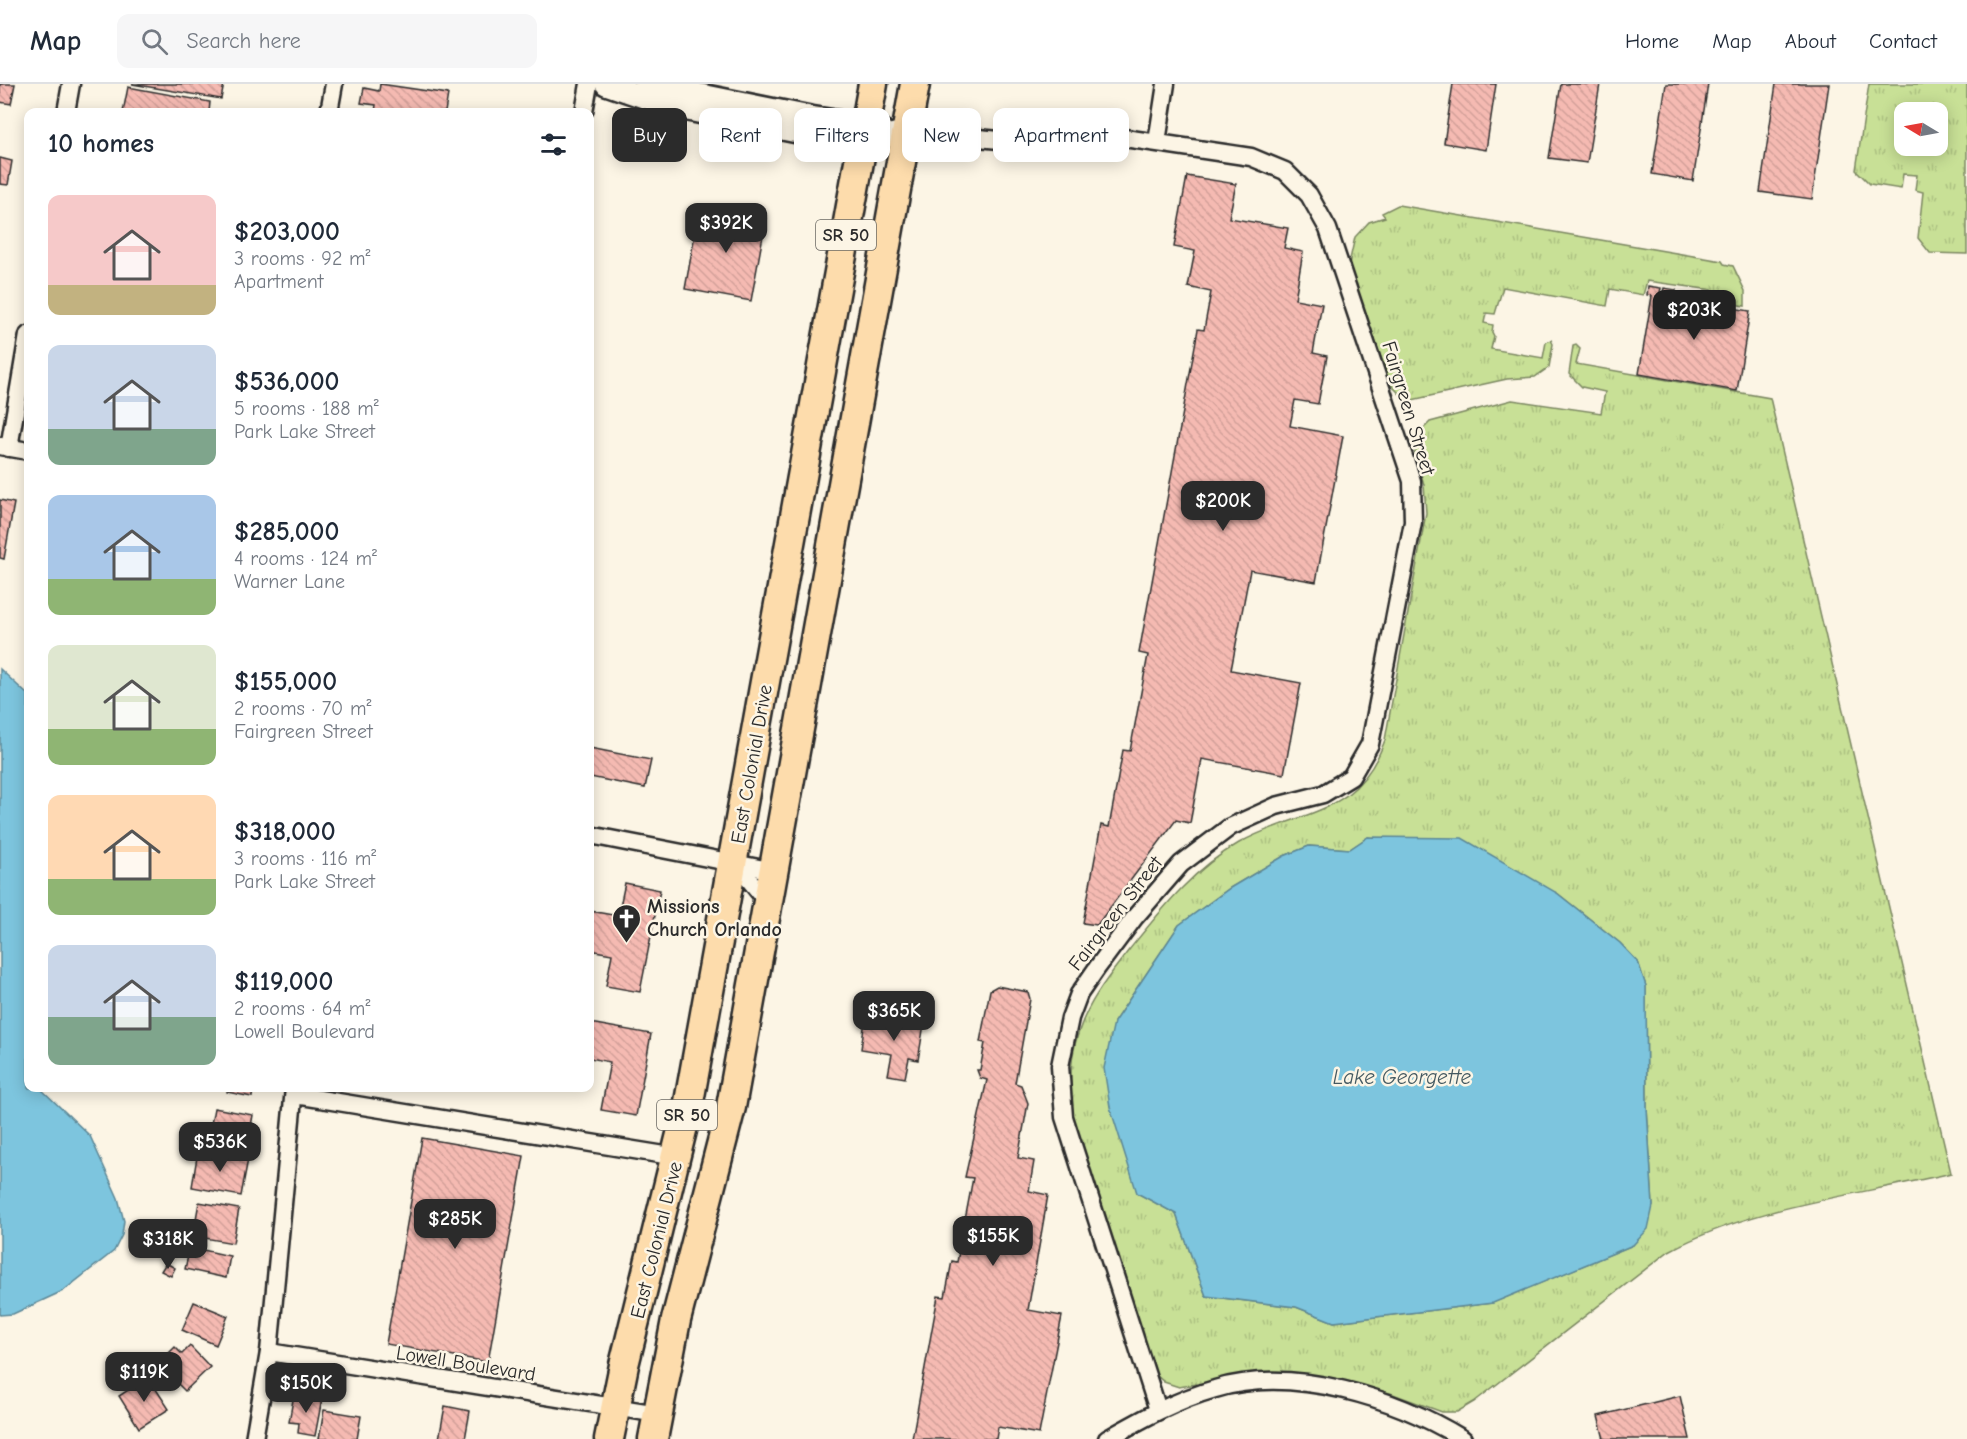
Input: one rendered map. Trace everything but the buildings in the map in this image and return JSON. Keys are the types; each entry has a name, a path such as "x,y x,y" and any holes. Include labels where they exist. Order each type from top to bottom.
{"highway":[{"name":"East Colonial Drive","path":"869,108 873,84"},
{"name":"East Colonial Drive","path":"911,108 915,84"},
{"name":"East Colonial Drive","path":"655,1427 676,1320 731,1107 902,159"},
{"name":"East Colonial Drive","path":"609,1439 689,1102 859,162"},
{"path":"796,511 809,526 816,542 825,590"},
{"path":"689,1102 696,1148 704,1163 715,1175"},
{"path":"677,1157 691,1182 695,1244"}],"street":[{"path":"67,108 71,84"},
{"path":"330,108 333,84"},
{"path":"585,108 589,84"},
{"path":"606,84 673,107 794,131"},
{"path":"647,84 794,118"},
{"path":"1157,142 1166,84"},
{"name":"Fairgreen Street","path":"981,138 999,140 1091,133 1251,157 1286,171 1309,195 1329,229 1412,481 1413,522 1370,744 1351,777 1323,794 1276,806 1230,827 1181,864 1135,917 1079,994 1060,1066 1064,1117 1158,1410"},
{"path":"24,355 5,447 24,450"},
{"path":"594,836 734,861 774,871"},
{"path":"734,861 769,904"},
{"path":"250,1437 269,1352 294,1092"},
{"path":"300,1092 677,1157"},
{"name":"Lowell Boulevard","path":"269,1352 616,1408 655,1427"},
{"path":"1107,1439 1158,1410 1216,1388 1260,1380 1300,1383 1343,1390 1388,1403 1436,1423 1463,1439"}],"green space":[{"path":"1869,84 1967,84 1967,254 1930,253 1918,238 1923,192 1915,190 1917,175 1903,174 1901,189 1870,184 1856,170"},
{"path":"1398,205 1722,261 1724,264 1733,266 1745,291 1745,306 1711,300 1712,290 1647,281 1643,295 1610,289 1607,306 1503,287 1495,314 1486,313 1484,323 1493,325 1494,336 1491,349 1543,358 1546,342 1551,340 1553,344 1549,367 1535,377 1507,379 1412,400 1401,395 1390,384 1349,264 1355,237 1369,222 1385,217 1382,213"},
{"path":"1576,345 1580,349 1576,364 1770,398 1951,1173 1807,1203 1771,1212 1702,1235 1669,1251 1474,1402 1457,1412 1442,1412 1390,1393 1330,1380 1238,1377 1179,1387 1164,1382 1155,1374 1075,1125 1071,1066 1075,1043 1083,1020 1101,988 1129,950 1166,905 1193,877 1222,853 1239,843 1343,798 1359,784 1373,765 1385,740 1426,513 1424,485 1414,449 1416,436 1430,422 1512,400 1601,413 1605,392 1582,387 1569,374 1573,346","holes":["1368,837 1557,893 1620,943 1638,962 1646,986 1647,1108 1653,1206 1633,1245 1492,1303 1334,1322 1296,1307 1206,1296 1176,1214 1137,1193 1114,1022 1179,925 1230,888 1284,856 1309,846 1350,849"]}],"water":[{"path":"0,669 24,691 24,1092 44,1092 90,1136 118,1198 124,1221 122,1235 114,1251 63,1291 13,1314 0,1315"},
{"name":"Lake Georgette","path":"1368,837 1462,838 1557,893 1620,943 1638,962 1646,986 1647,1108 1653,1206 1648,1229 1633,1245 1493,1303 1334,1322 1296,1307 1206,1296 1176,1214 1137,1193 1110,1107 1104,1068 1114,1022 1179,925 1230,888 1284,856 1309,846 1350,849"}],"place":[{"name":"Missions Church Orlando","path":"626,944"}]}
